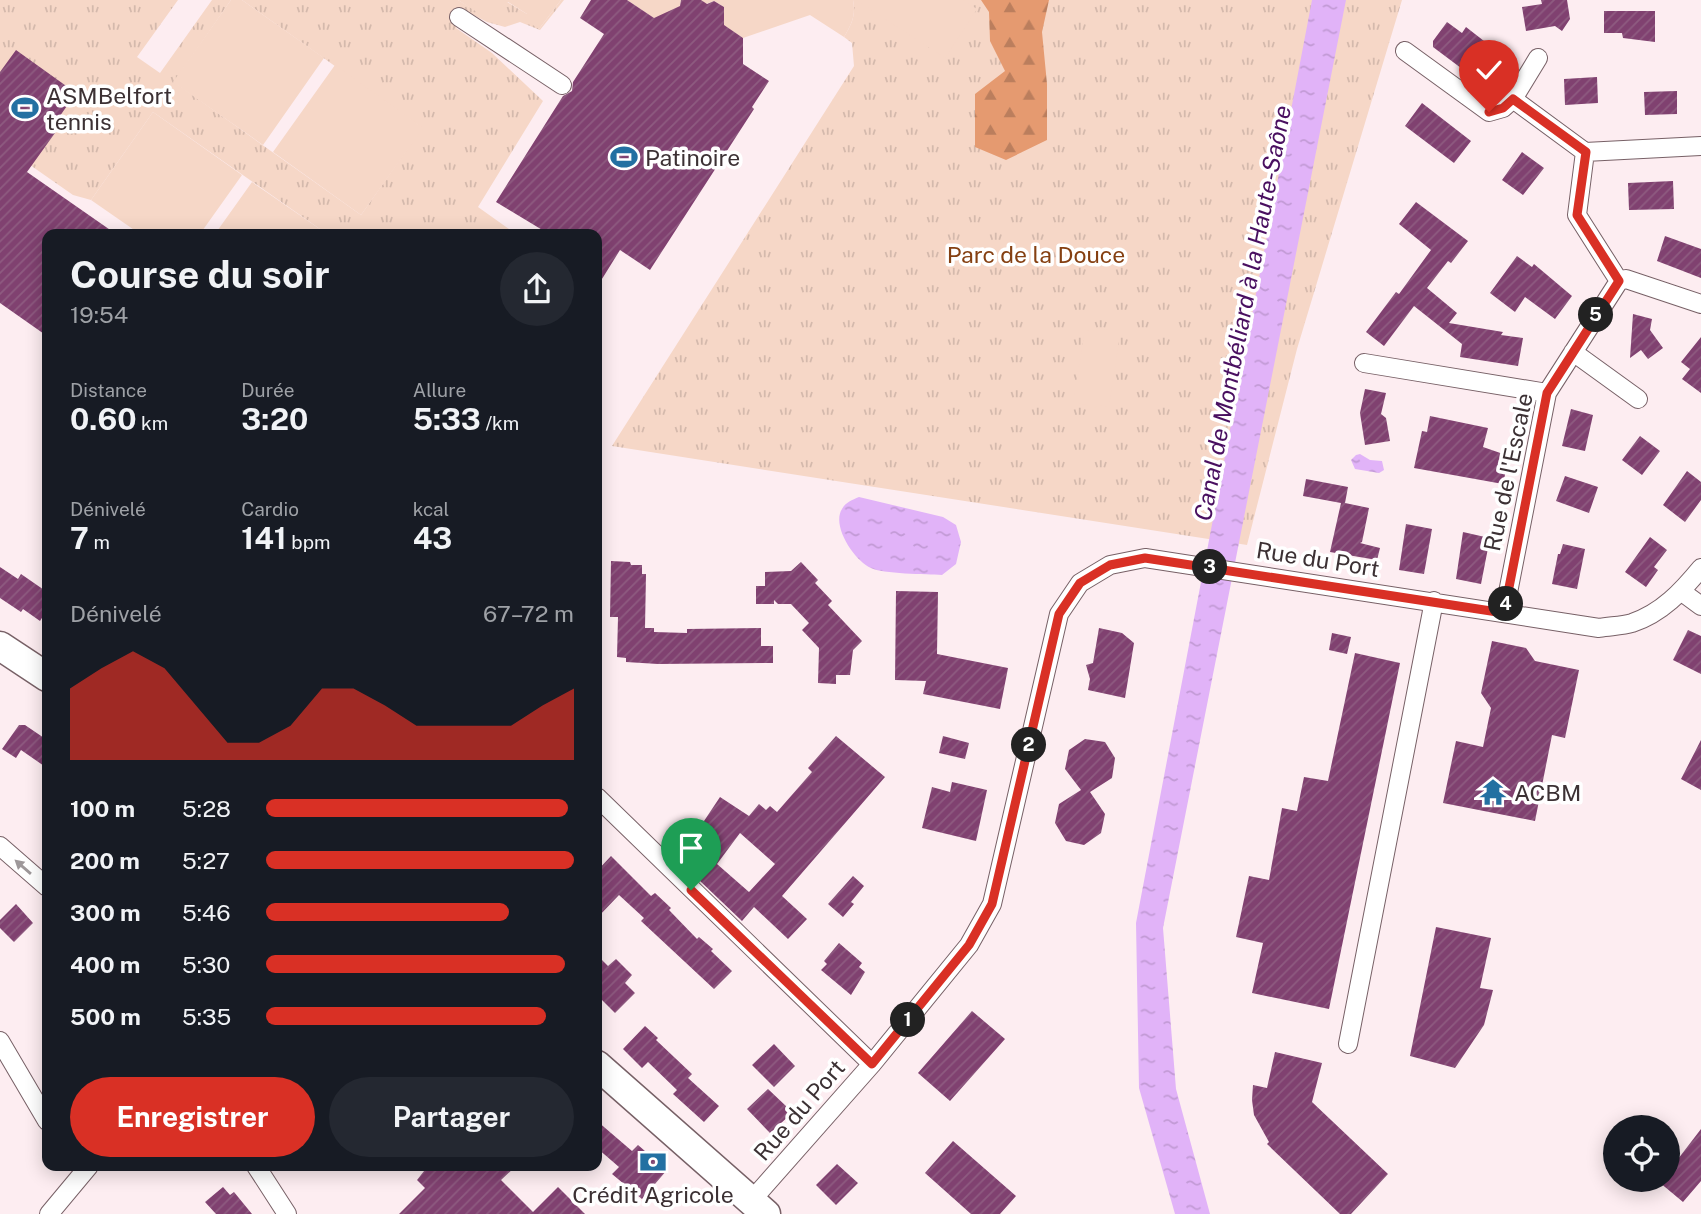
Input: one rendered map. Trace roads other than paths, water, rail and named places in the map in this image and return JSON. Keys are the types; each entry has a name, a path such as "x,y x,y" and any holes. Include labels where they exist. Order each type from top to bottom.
{"main road":[{"path":"0,646 42,674"},
{"path":"602,1069 758,1208"}],"street":[{"path":"459,18 562,85"},
{"path":"1405,51 1489,112 1503,108 1513,99 1538,58"},
{"path":"1513,99 1586,152 1701,146"},
{"path":"1586,152 1577,215 1619,281 1626,279 1701,304"},
{"name":"Rue de l'Escale","path":"1504,613 1547,393 1619,281"},
{"path":"1573,352 1637,400"},
{"path":"1364,363 1547,393"},
{"name":"Rue du Port","path":"758,1208 969,945 992,904 1059,614 1080,583 1110,565 1145,558 1599,628 1632,623 1660,609 1682,592 1701,568"},
{"path":"1682,592 1701,606"},
{"path":"1348,1044 1434,601"},
{"path":"602,802 872,1064"},
{"path":"0,846 42,883"},
{"path":"0,1041 42,1112"},
{"path":"49,1214 80,1171"},
{"path":"259,1171 287,1214"}],"water":[{"path":"1312,0 1346,0 1163,928 1176,1089 1210,1214 1175,1214 1139,1088 1136,923"},
{"path":"1360,454 1370,460 1382,461 1384,470 1379,473 1355,469 1351,460"},
{"path":"859,497 943,517 956,525 961,542 956,564 942,575 877,570 865,564 846,542 839,516 849,502"}],"place":[{"name":"ASMBelfort tennis","path":"25,108"},
{"name":"Patinoire","path":"624,157"},
{"name":"ACBM","path":"1493,792"},
{"name":"Crédit Agricole","path":"653,1162"}],"park label":[{"name":"Parc de la Douce","path":"1036,254"}],"water label":[{"name":"Canal de Montbéliard à la Haute-Saône","path":"1242,313"}]}
